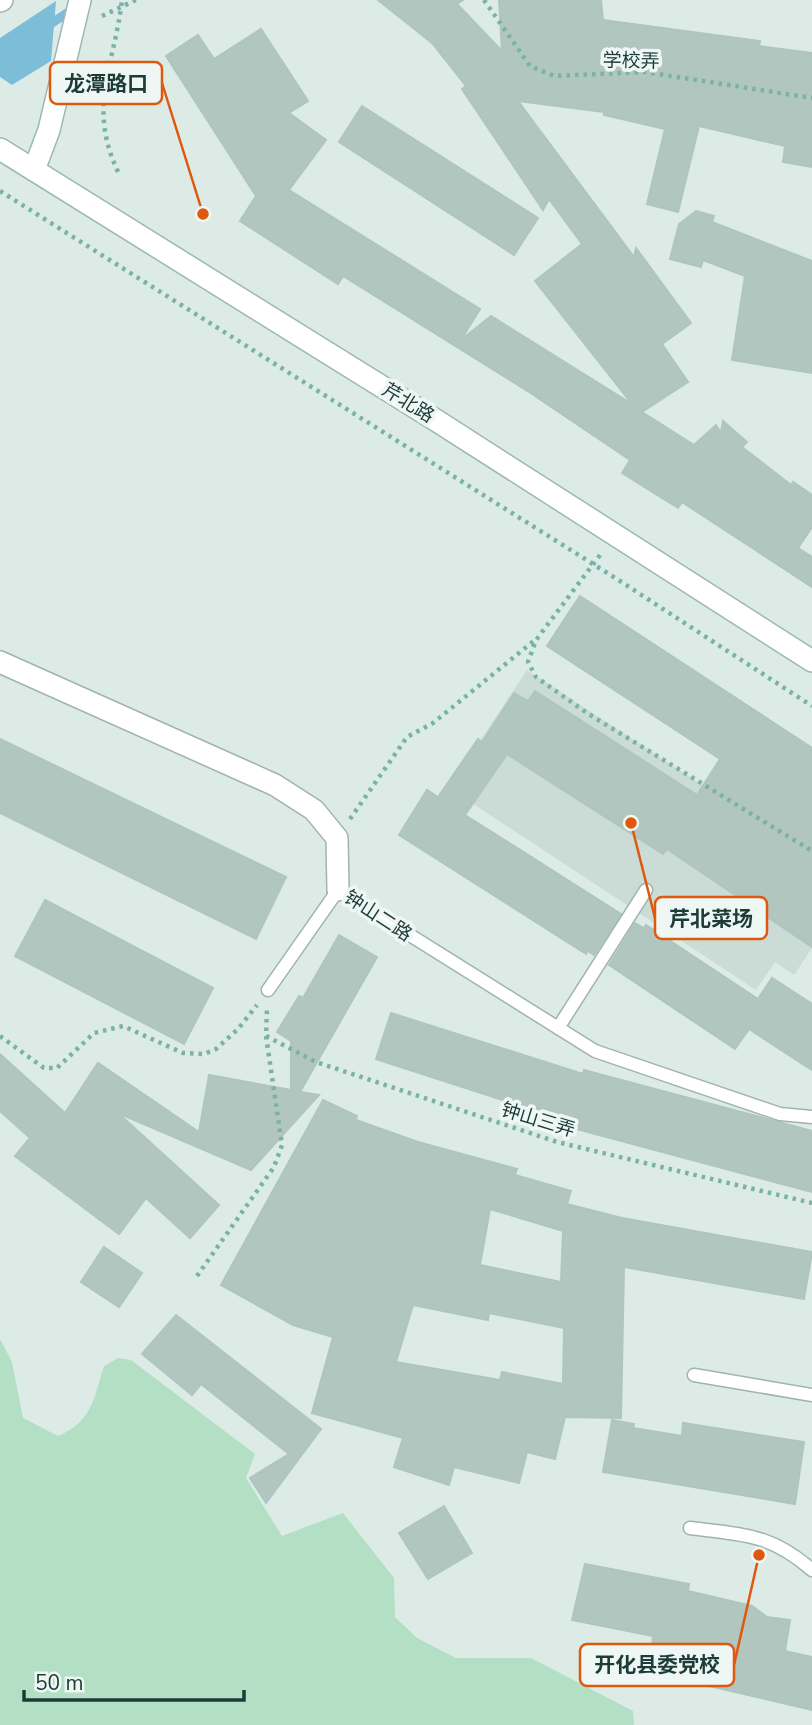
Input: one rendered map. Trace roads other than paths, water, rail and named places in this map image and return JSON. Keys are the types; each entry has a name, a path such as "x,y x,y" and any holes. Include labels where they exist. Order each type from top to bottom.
{"main road":[{"path":"34,170 49,130 80,0"},
{"name":"芹北路","path":"0,149 615,534 812,661"},
{"name":"钟山二路","path":"0,662 275,785 314,810 337,838 338,890"}],"lane":[{"path":"268,990 338,890"},
{"name":"钟山二路","path":"338,890 594,1051 780,1114 812,1117"},
{"path":"558,1028 646,890"},
{"path":"694,1375 812,1395"},
{"path":"690,1528 765,1538 791,1551 812,1570"}],"water":[{"path":"56,1 51,61 12,85 0,77 0,38"}],"waterway":[{"path":"46,27 76,7"}],"place":[{"name":"龙潭路口","path":"203,214"},
{"name":"芹北菜场","path":"631,823"},
{"name":"开化县委党校","path":"759,1555"}]}
